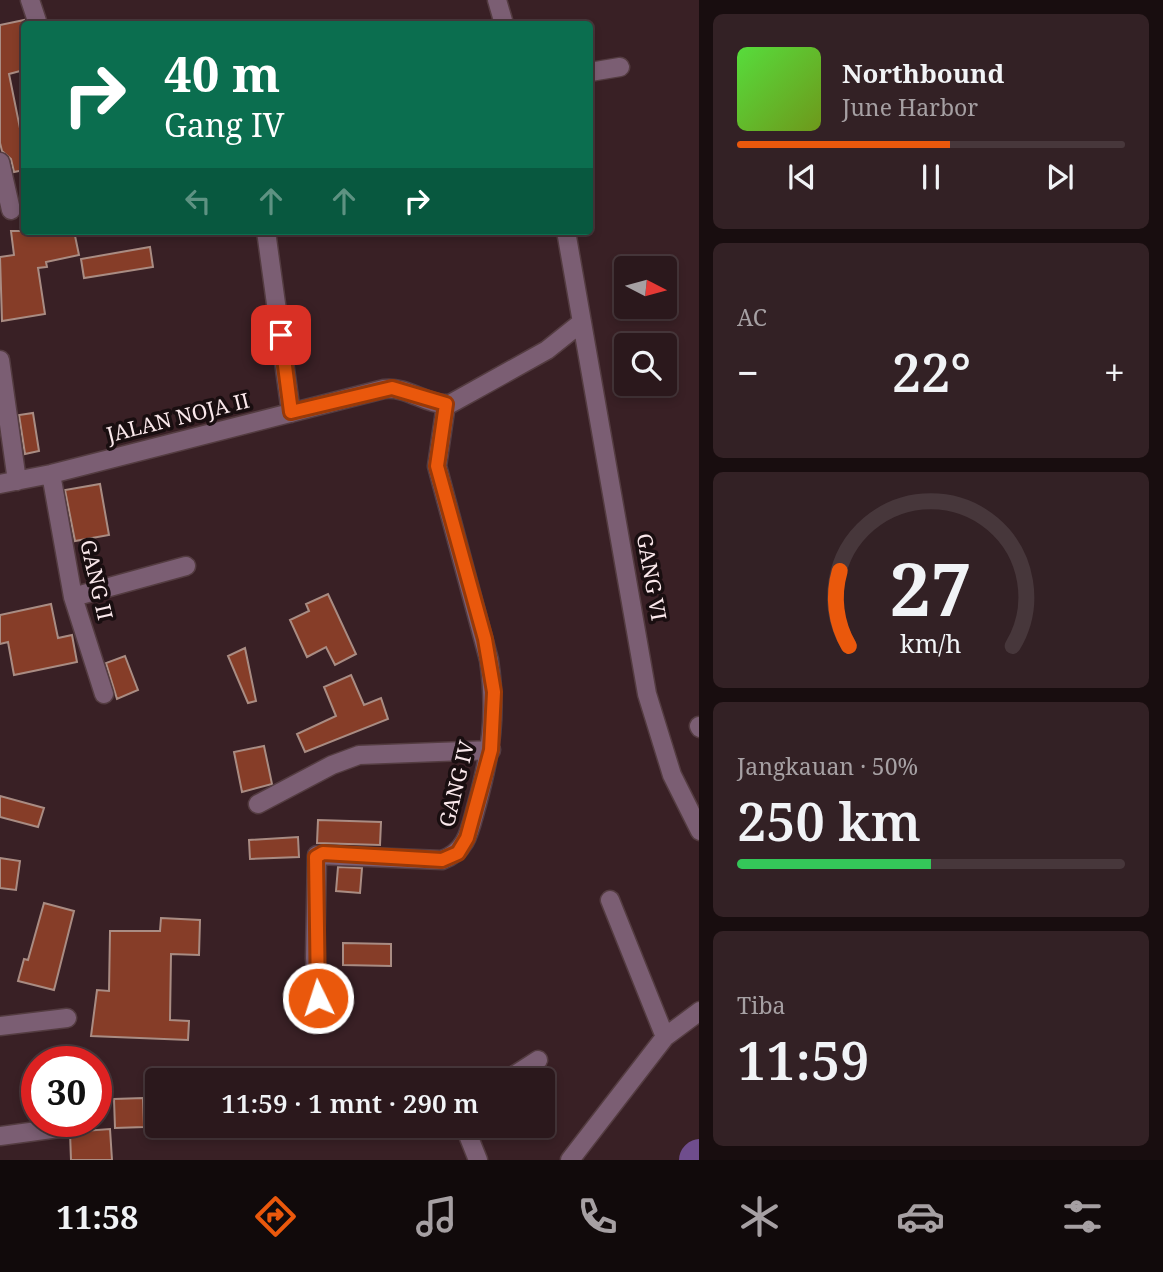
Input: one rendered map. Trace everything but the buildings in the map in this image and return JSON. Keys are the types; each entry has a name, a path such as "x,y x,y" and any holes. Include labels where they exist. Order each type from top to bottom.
{"street":[{"path":"30,0 37,21"},
{"path":"496,0 503,21"},
{"path":"593,71 620,66"},
{"path":"0,162 12,210"},
{"path":"267,235 291,412"},
{"path":"446,404 459,400 547,349 582,322 567,235"},
{"name":"GANG VI","path":"582,322 648,694 672,775 696,810 699,831"},
{"path":"0,360 8,482"},
{"name":"JALAN NOJA II","path":"8,482 51,474 392,388 446,404"},
{"name":"GANG IV","path":"318,998 315,958 317,855 442,860 458,853 467,838 491,750 494,692 489,660 437,466 446,404"},
{"name":"GANG II","path":"51,474 73,597 104,694"},
{"path":"73,597 186,566"},
{"path":"258,804 332,765 359,755 491,750"},
{"path":"610,900 665,1037"},
{"path":"570,1160 665,1037 699,1011"},
{"path":"0,1026 67,1018"},
{"path":"526,1068 538,1060"},
{"path":"0,1136 21,1133"},
{"path":"469,1138 478,1160"}],"route":[{"path":"281,335 291,412 392,388 446,404 437,445 437,466 485,639 494,692 491,750 467,838 458,853 442,860 323,853 316,857 315,958 318,998"}]}
